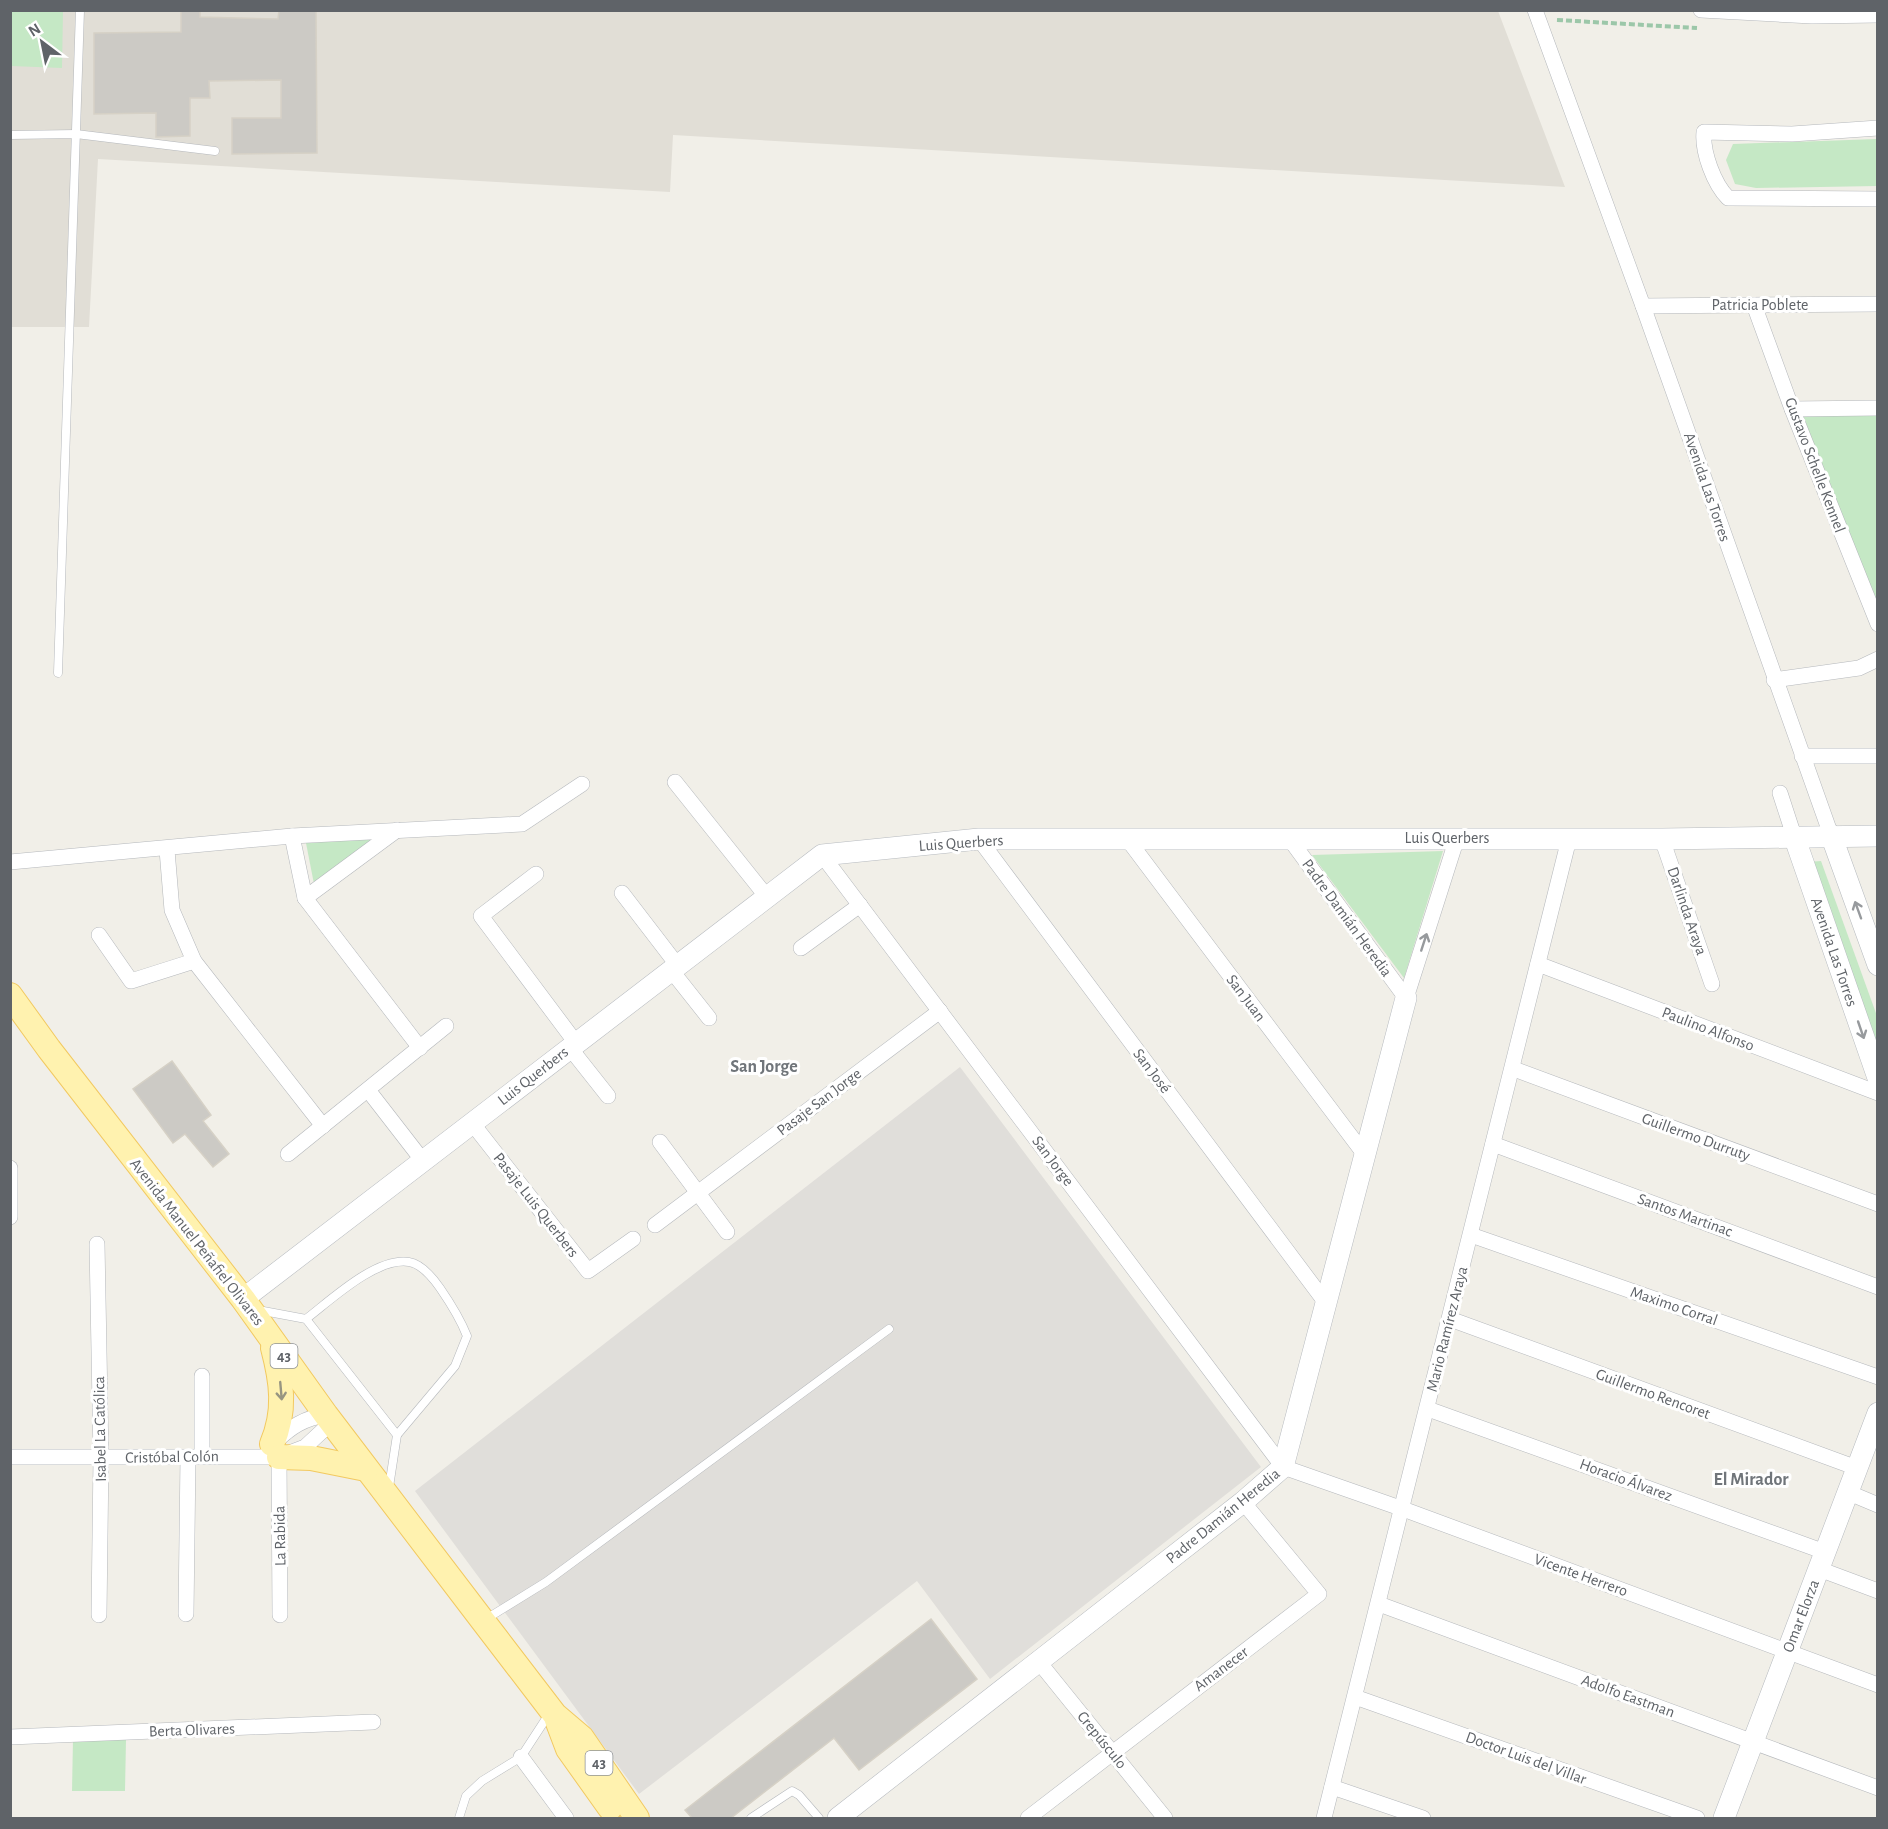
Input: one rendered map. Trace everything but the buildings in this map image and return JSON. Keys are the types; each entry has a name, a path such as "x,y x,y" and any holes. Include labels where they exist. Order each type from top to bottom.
{"main road":[{"name":"Avenida Manuel Peñafiel Olivares","path":"11,997 246,1303 329,1419 553,1713 582,1738 637,1818"},
{"path":"271,1337 282,1389 282,1407 271,1453 366,1468"},
{"name":"Avenida Manuel Peñafiel Olivares","path":"553,1713 568,1749 617,1818"}],"street":[{"name":"Avenida Las Torres","path":"1535,10 1878,965"},
{"path":"1701,10 1812,16 1878,15"},
{"path":"1878,128 1792,134 1704,132 1703,142 1720,189 1728,198 1878,199"},
{"name":"Patricia Poblete","path":"1643,306 1878,304"},
{"name":"Gustavo Schelle Kennel","path":"1754,305 1792,409 1878,624"},
{"path":"1792,409 1878,408"},
{"path":"1774,680 1859,668 1878,659"},
{"path":"1802,756 1878,756"},
{"path":"675,782 767,897"},
{"path":"10,862 167,850 292,836 522,824 582,784"},
{"name":"Avenida Las Torres","path":"1780,793 1878,1078"},
{"path":"305,898 397,830"},
{"path":"292,836 305,898 420,1048"},
{"name":"Luis Querbers","path":"246,1303 423,1161 822,855 979,839 1662,839 1878,836"},
{"name":"Padre Damián Heredia","path":"1288,838 1406,998"},
{"name":"Padre Damián Heredia","path":"837,1818 1243,1502 1283,1467 1406,998 1457,838"},
{"name":"San José","path":"979,839 1326,1303"},
{"name":"Mario Ramírez Araya","path":"1324,1818 1493,1144 1514,1070 1569,839"},
{"name":"Darlinda Araya","path":"1662,839 1712,984"},
{"name":"San Juan","path":"1128,840 1365,1155"},
{"path":"167,850 172,910 194,962 323,1126"},
{"name":"San Jorge","path":"822,855 1283,1467"},
{"path":"536,874 481,916 608,1096"},
{"path":"622,893 708,1018"},
{"path":"801,948 860,905"},
{"path":"99,934 131,981 194,962"},
{"name":"Paulino Alfonso","path":"1538,964 1878,1093"},
{"name":"Pasaje San Jorge","path":"655,1225 940,1011"},
{"path":"288,1154 446,1026"},
{"name":"Guillermo Durruty","path":"1514,1070 1878,1204"},
{"path":"368,1090 423,1161"},
{"name":"Pasaje Luis Querbers","path":"472,1123 588,1271 633,1239"},
{"path":"660,1142 727,1232"},
{"name":"Santos Martinac","path":"1493,1144 1878,1287"},
{"path":"10,1217 11,1168"},
{"name":"Maximo Corral","path":"1471,1235 1878,1377"},
{"name":"Isabel La Católica","path":"97,1244 101,1458 99,1615"},
{"name":"Guillermo Rencoret","path":"1450,1319 1857,1468"},
{"path":"186,1614 202,1376"},
{"name":"Horacio Álvarez","path":"1428,1408 1822,1560 1878,1591"},
{"name":"Omar Elorza","path":"1724,1818 1878,1413"},
{"path":"271,1453 294,1425 310,1417 329,1419"},
{"name":"Cristóbal Colón","path":"10,1456 195,1457 271,1453 305,1447 329,1419"},
{"name":"La Rabida","path":"271,1453 280,1615"},
{"name":"Vicente Herrero","path":"1283,1467 1403,1509 1878,1686"},
{"path":"1847,1492 1878,1505"},
{"name":"Amanecer","path":"1028,1818 1319,1594 1243,1502"},
{"name":"Adolfo Eastman","path":"1379,1604 1878,1788"},
{"name":"Crepúsculo","path":"1039,1662 1165,1818"},
{"name":"Doctor Luis del Villar","path":"1355,1697 1697,1818"},
{"name":"Berta Olivares","path":"10,1737 373,1722"},
{"path":"520,1757 566,1818"},
{"path":"1332,1787 1423,1818"}],"lane":[{"path":"58,672 80,10"},
{"path":"10,135 76,134 215,151"},
{"path":"306,1319 358,1279 386,1265 410,1262 429,1274 458,1313 467,1336 455,1366 397,1435 387,1495"},
{"path":"246,1303 306,1319 397,1435"},
{"path":"483,1621 555,1575 889,1329"},
{"path":"459,1818 466,1796 482,1781 520,1757 553,1713"},
{"path":"751,1818 792,1791 799,1795 819,1818"}],"shaded area":[{"path":"10,11 1498,11 1565,187 673,135 670,192 98,159 89,327 11,327"},
{"path":"960,1067 1261,1467 990,1679 917,1581 639,1794 415,1491"}],"green space":[{"path":"11,10 63,11 62,68 11,66"},
{"path":"1877,139 1877,186 1756,188 1735,184 1726,160 1733,144"},
{"path":"1877,401 1877,624 1795,402"},
{"path":"376,838 314,884 306,843"},
{"path":"1443,851 1404,978 1312,855"},
{"path":"1821,861 1877,1016 1877,1054 1808,862"},
{"path":"73,1739 126,1740 125,1791 72,1791"}],"district":[{"name":"San Jorge","path":"764,1067"},
{"name":"El Mirador","path":"1751,1480"}]}
